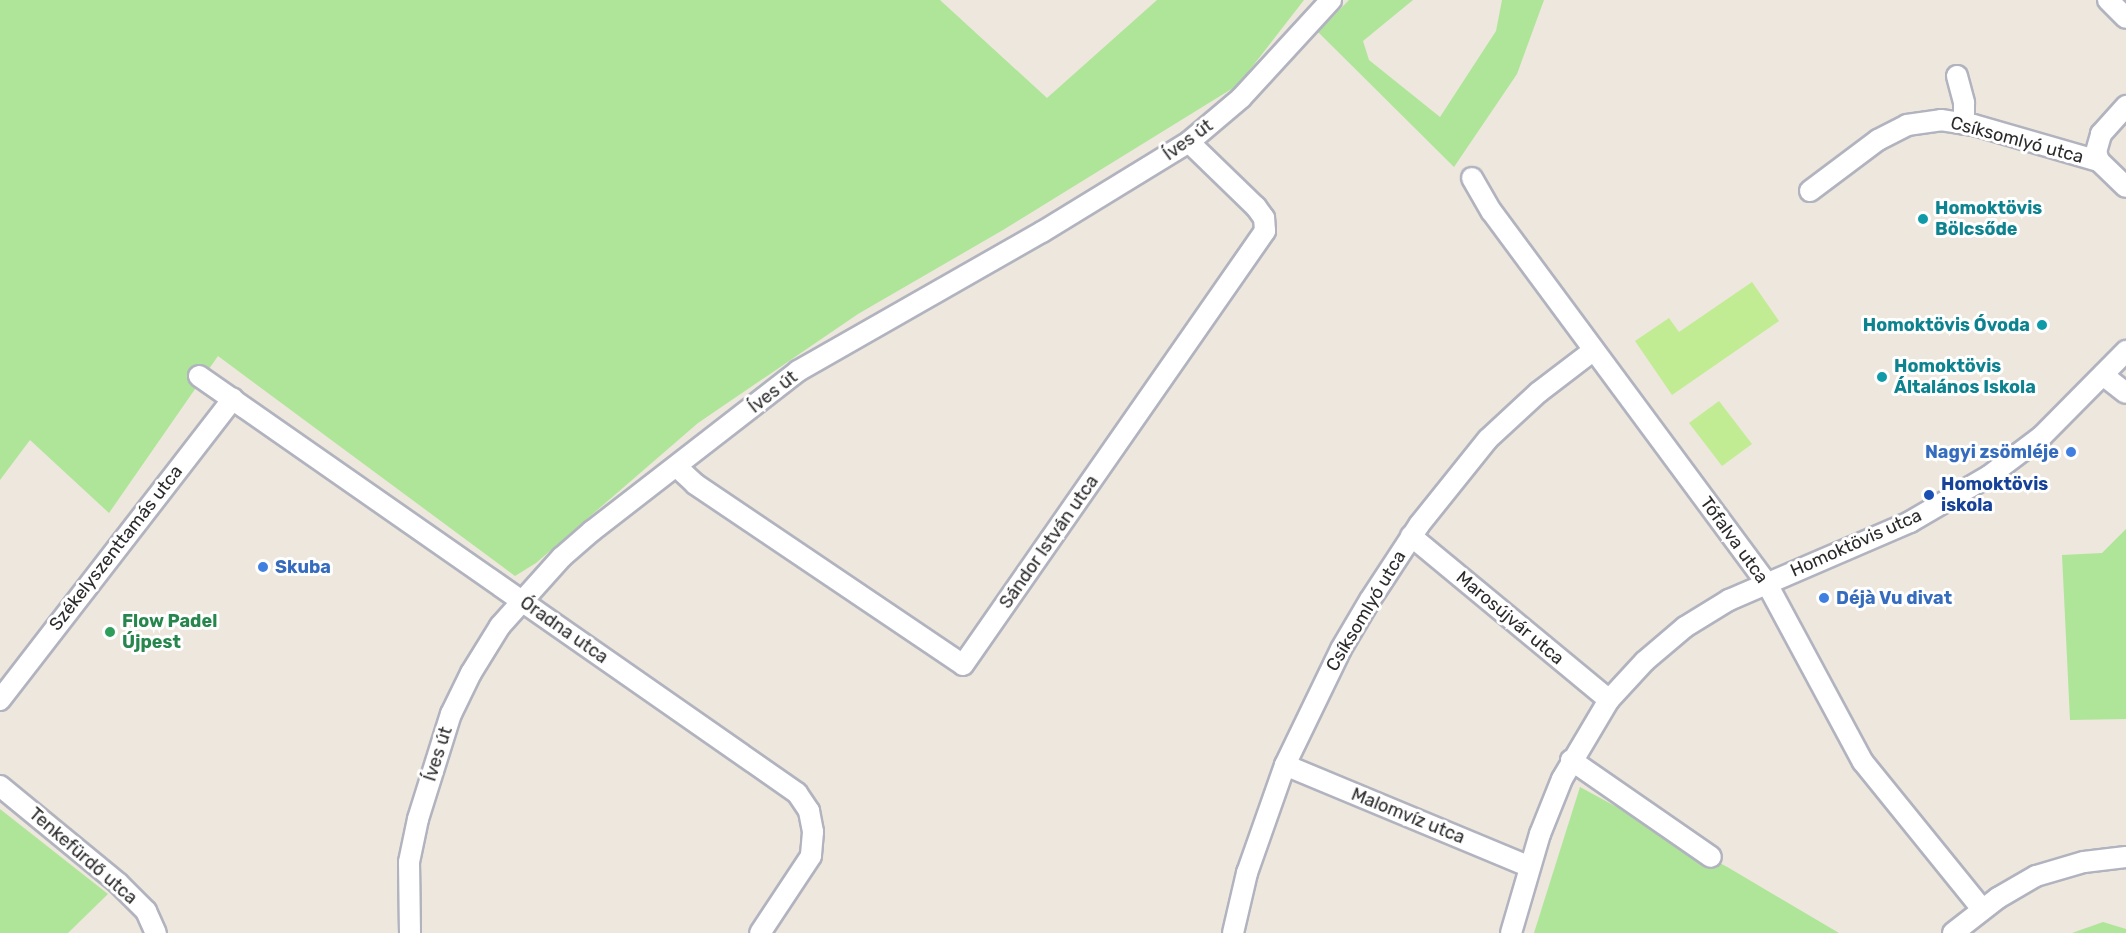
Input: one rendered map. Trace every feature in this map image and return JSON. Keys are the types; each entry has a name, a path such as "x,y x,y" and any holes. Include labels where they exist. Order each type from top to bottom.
{"street":[{"name":"Íves út","path":"410,933 409,862 417,819 435,758 451,714 471,673 500,626 521,600 592,531 798,371 1042,232 1189,142 1241,98 1330,0"},
{"path":"2108,0 2126,18"},
{"path":"1957,76 1964,103 1964,124"},
{"path":"2099,161 2096,152 2101,134 2126,106"},
{"name":"Csíksomlyó utca","path":"1810,191 1878,140 1907,125 1941,120 1964,124 2099,161 2126,187"},
{"name":"Sándor István utca","path":"677,467 696,484 963,665 1264,231 1264,218 1257,207 1189,142"},
{"name":"Tófalva utca","path":"1472,178 1492,212 1766,582 1863,762 1982,909"},
{"name":"Csíksomlyó utca","path":"1233,933 1247,873 1285,765 1341,649 1411,536 1452,481 1488,439 1539,392 1594,350"},
{"name":"Homoktövis utca","path":"1510,933 1551,804 1571,760 1609,700 1645,661 1685,627 1729,600 1766,582 1910,522 1958,496 2013,460 2042,436 2126,351"},
{"path":"2103,375 2126,393"},
{"name":"Óradna utca","path":"199,376 797,793 809,811 813,832 811,856 760,933"},
{"name":"Székelyszenttamás utca","path":"0,700 233,398"},
{"name":"Marosújvár utca","path":"1411,536 1609,700"},
{"path":"1571,760 1711,857"},
{"name":"Malomvíz utca","path":"1285,765 1530,867"},
{"name":"Tenkefürdő utca","path":"0,786 118,883 146,911 156,933"},
{"path":"1953,933 1982,909 2036,876 2084,862 2126,857"}],"green space":[{"path":"0,0 940,0 1047,98 1157,0 1304,0 1238,85 1003,230 858,314 698,423 536,563 515,576 218,356 109,513 30,440 0,480"},
{"path":"1349,0 1413,0 1363,41 1369,60 1440,117 1496,31 1502,0 1544,0 1517,74 1454,167 1318,32"},
{"path":"1752,282 1779,321 1672,395 1635,341 1669,318 1679,332"},
{"path":"1719,401 1752,444 1722,466 1689,423"},
{"path":"2126,529 2126,719 2070,720 2062,555 2102,553"},
{"path":"1580,787 1729,868 1839,933 1534,933"},
{"path":"0,809 108,894 68,933 0,933"},
{"path":"2103,922 2126,929 2126,933 2072,933"}],"place":[{"name":"Homoktövis Bölcsőde","path":"1923,219"},
{"name":"Homoktövis Óvoda","path":"2042,325"},
{"name":"Homoktövis Általános Iskola","path":"1882,377"},
{"name":"Nagyi zsömléje","path":"2071,452"},
{"name":"Homoktövis iskola","path":"1929,495"},
{"name":"Skuba","path":"263,567"},
{"name":"Déjà Vu divat","path":"1824,598"},
{"name":"Flow Padel Újpest","path":"110,632"}]}
